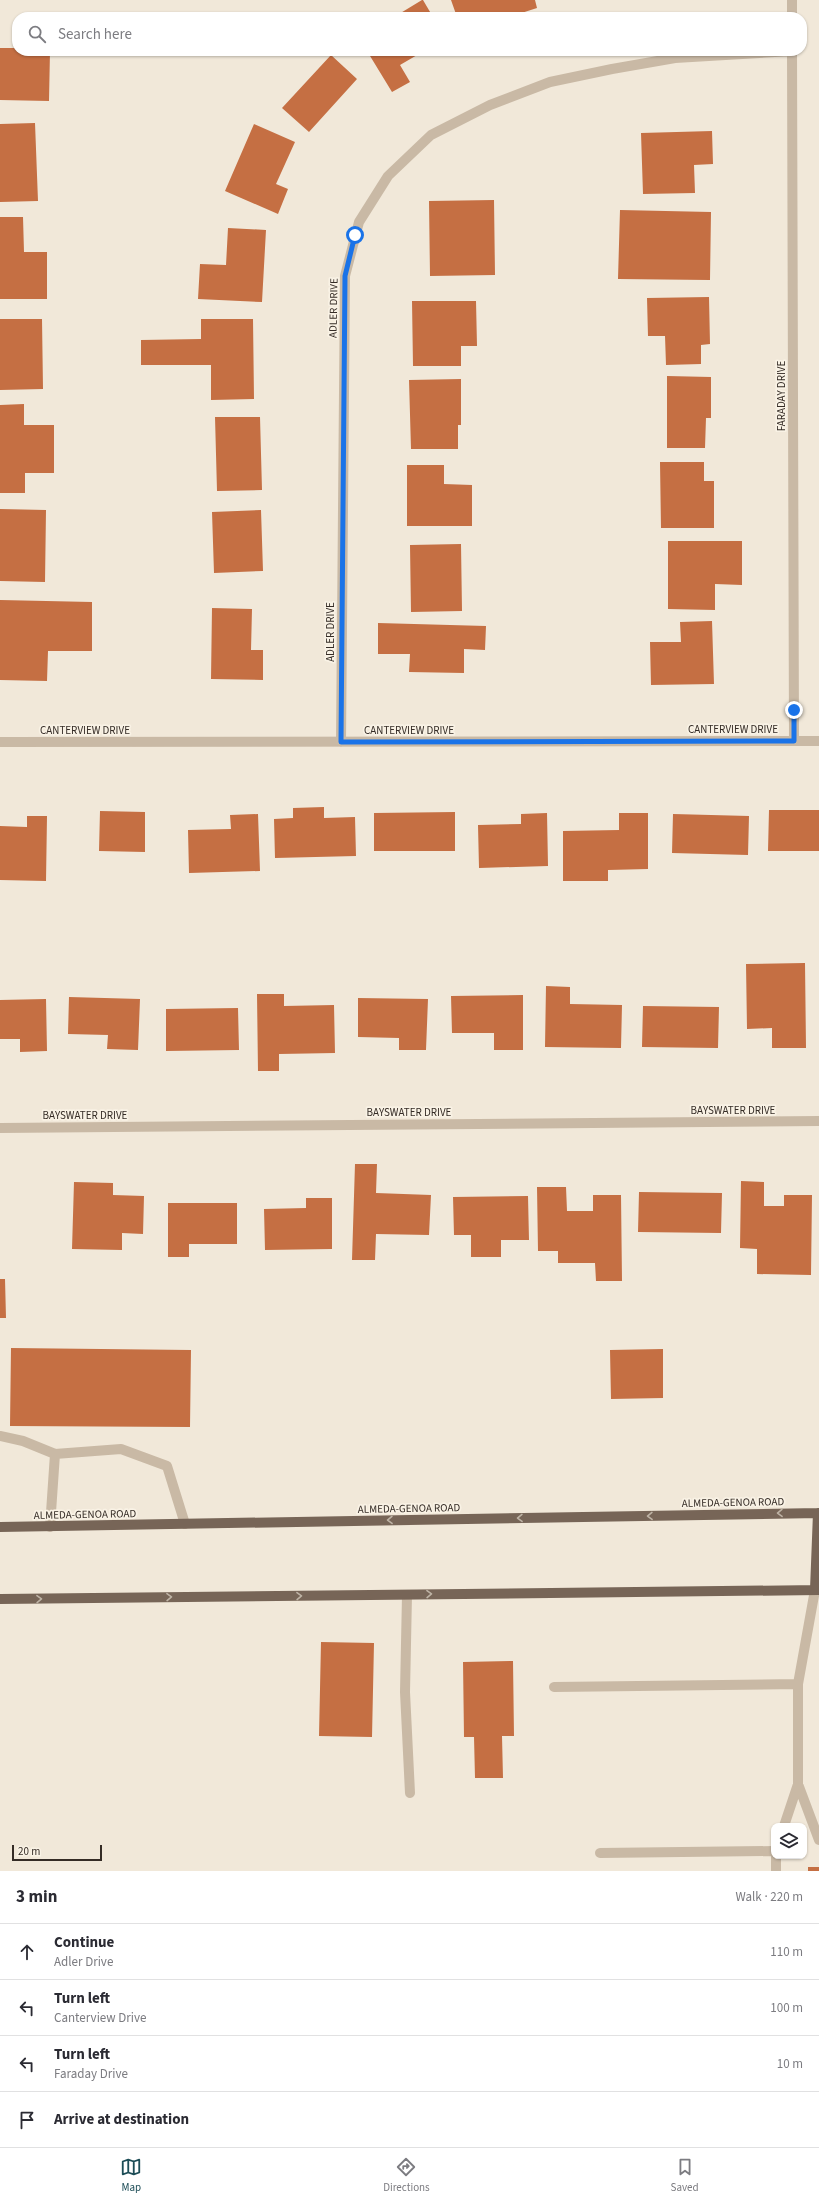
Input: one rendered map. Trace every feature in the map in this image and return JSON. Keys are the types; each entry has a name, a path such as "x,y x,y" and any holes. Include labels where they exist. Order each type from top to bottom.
{"main road":[{"name":"ALMEDA-GENOA ROAD","path":"0,1527 819,1513"},
{"path":"0,1599 817,1590 819,1513"}],"street":[{"path":"792,0 792,12"},
{"name":"ADLER DRIVE","path":"341,742 345,276 359,222 388,176 432,135 490,105 550,82 674,58 708,56"},
{"name":"FARADAY DRIVE","path":"792,56 794,741"},
{"name":"CANTERVIEW DRIVE","path":"0,742 819,741"},
{"name":"BAYSWATER DRIVE","path":"0,1128 819,1121"},
{"path":"0,1436 23,1441 55,1454 121,1449 167,1466 185,1524"},
{"path":"50,1527 55,1454"},
{"path":"785,1823 798,1784 798,1684 817,1590"},
{"path":"407,1595 405,1692 410,1793"},
{"path":"554,1687 798,1684"},
{"path":"798,1784 819,1840"},
{"path":"600,1853 771,1851"},
{"path":"776,1859 776,1871"}],"building":[{"path":"422,0 430,12 402,12"},
{"path":"451,0 535,0 537,8 525,12 455,12"},
{"path":"0,48 12,48 12,56 50,56 49,101 0,100"},
{"path":"330,56 332,56 357,79 309,132 282,108"},
{"path":"370,56 415,56 400,65 410,82 392,92"},
{"path":"35,123 38,201 0,202 0,124"},
{"path":"254,124 295,142 276,184 288,189 278,214 225,191"},
{"path":"712,131 713,164 694,165 695,193 643,194 641,133"},
{"path":"494,200 495,275 430,276 429,201"},
{"path":"620,210 711,212 710,280 618,279"},
{"path":"0,217 23,217 24,252 47,252 47,299 0,299"},
{"path":"228,228 266,230 262,302 198,299 200,264 226,265"},
{"path":"709,297 710,344 701,345 701,364 666,365 665,336 648,336 647,298"},
{"path":"412,301 476,301 477,346 461,346 461,366 413,366"},
{"path":"0,319 42,319 43,389 0,390"},
{"path":"201,319 253,319 254,399 211,400 211,365 141,365 141,340 201,339"},
{"path":"667,376 711,377 711,418 706,418 705,448 667,448"},
{"path":"461,379 461,425 458,425 458,449 411,449 409,380"},
{"path":"24,404 24,425 54,425 54,473 25,473 25,493 0,493 0,405"},
{"path":"215,417 260,417 262,490 217,491"},
{"path":"660,462 704,462 704,481 714,481 714,528 661,528"},
{"path":"407,465 444,465 444,484 472,485 472,526 407,526"},
{"path":"0,509 46,510 45,582 0,581"},
{"path":"261,510 263,571 214,573 212,512"},
{"path":"668,541 742,541 742,585 715,584 715,610 668,609"},
{"path":"461,544 462,611 411,612 410,545"},
{"path":"0,600 92,602 92,651 48,651 47,681 0,680"},
{"path":"212,608 252,609 251,650 263,650 263,680 211,679"},
{"path":"712,621 714,684 651,685 650,642 681,642 680,622"},
{"path":"378,623 486,626 485,650 464,649 464,673 409,672 410,654 378,654"},
{"path":"324,807 324,818 355,817 356,856 275,858 274,819 293,818 293,808"},
{"path":"769,810 819,810 819,851 768,851"},
{"path":"100,811 145,812 145,852 99,851"},
{"path":"455,812 455,851 374,851 374,813"},
{"path":"547,813 548,866 479,868 478,825 521,824 521,814"},
{"path":"619,813 648,813 648,869 608,870 608,881 563,881 563,831 619,830"},
{"path":"258,814 260,871 189,873 188,830 231,829 230,815"},
{"path":"673,814 749,816 748,855 672,853"},
{"path":"27,816 47,816 46,881 0,880 0,826 27,827"},
{"path":"805,963 806,1048 772,1048 772,1028 747,1029 746,964"},
{"path":"546,986 570,987 570,1004 622,1005 621,1048 545,1047"},
{"path":"257,994 284,994 284,1006 334,1005 335,1053 279,1054 279,1071 258,1071"},
{"path":"523,995 523,1050 494,1050 494,1033 452,1033 451,996"},
{"path":"69,997 140,999 138,1050 107,1049 108,1035 68,1034"},
{"path":"358,998 428,999 426,1050 399,1050 399,1038 358,1037"},
{"path":"46,999 47,1051 20,1052 20,1039 0,1039 0,1000"},
{"path":"643,1006 719,1007 718,1048 642,1047"},
{"path":"238,1008 239,1050 166,1051 166,1009"},
{"path":"355,1164 377,1164 376,1193 431,1195 429,1235 376,1234 375,1260 352,1260"},
{"path":"741,1181 764,1182 764,1206 784,1206 784,1195 812,1195 811,1275 757,1274 757,1249 740,1248"},
{"path":"74,1182 113,1183 113,1195 144,1196 143,1234 122,1233 122,1250 72,1249"},
{"path":"537,1187 566,1187 567,1211 593,1211 593,1195 621,1195 622,1281 596,1281 595,1263 558,1263 558,1251 538,1251"},
{"path":"639,1192 722,1193 721,1233 638,1232"},
{"path":"528,1196 529,1240 501,1240 501,1257 471,1257 471,1235 454,1235 453,1197"},
{"path":"306,1198 332,1198 332,1249 265,1250 264,1209 306,1208"},
{"path":"168,1203 237,1203 237,1244 189,1244 189,1257 168,1257"},
{"path":"0,1279 5,1279 6,1318 0,1318"},
{"path":"11,1348 191,1350 190,1427 10,1426"},
{"path":"663,1349 663,1398 611,1399 610,1350"},
{"path":"321,1642 374,1643 372,1737 319,1736"},
{"path":"513,1661 514,1736 502,1736 503,1778 475,1778 474,1737 464,1737 463,1662"},
{"path":"808,1867 819,1867 819,1871 808,1871"}],"route":[{"path":"355,235 345,276 341,742 794,741 794,710"}]}
